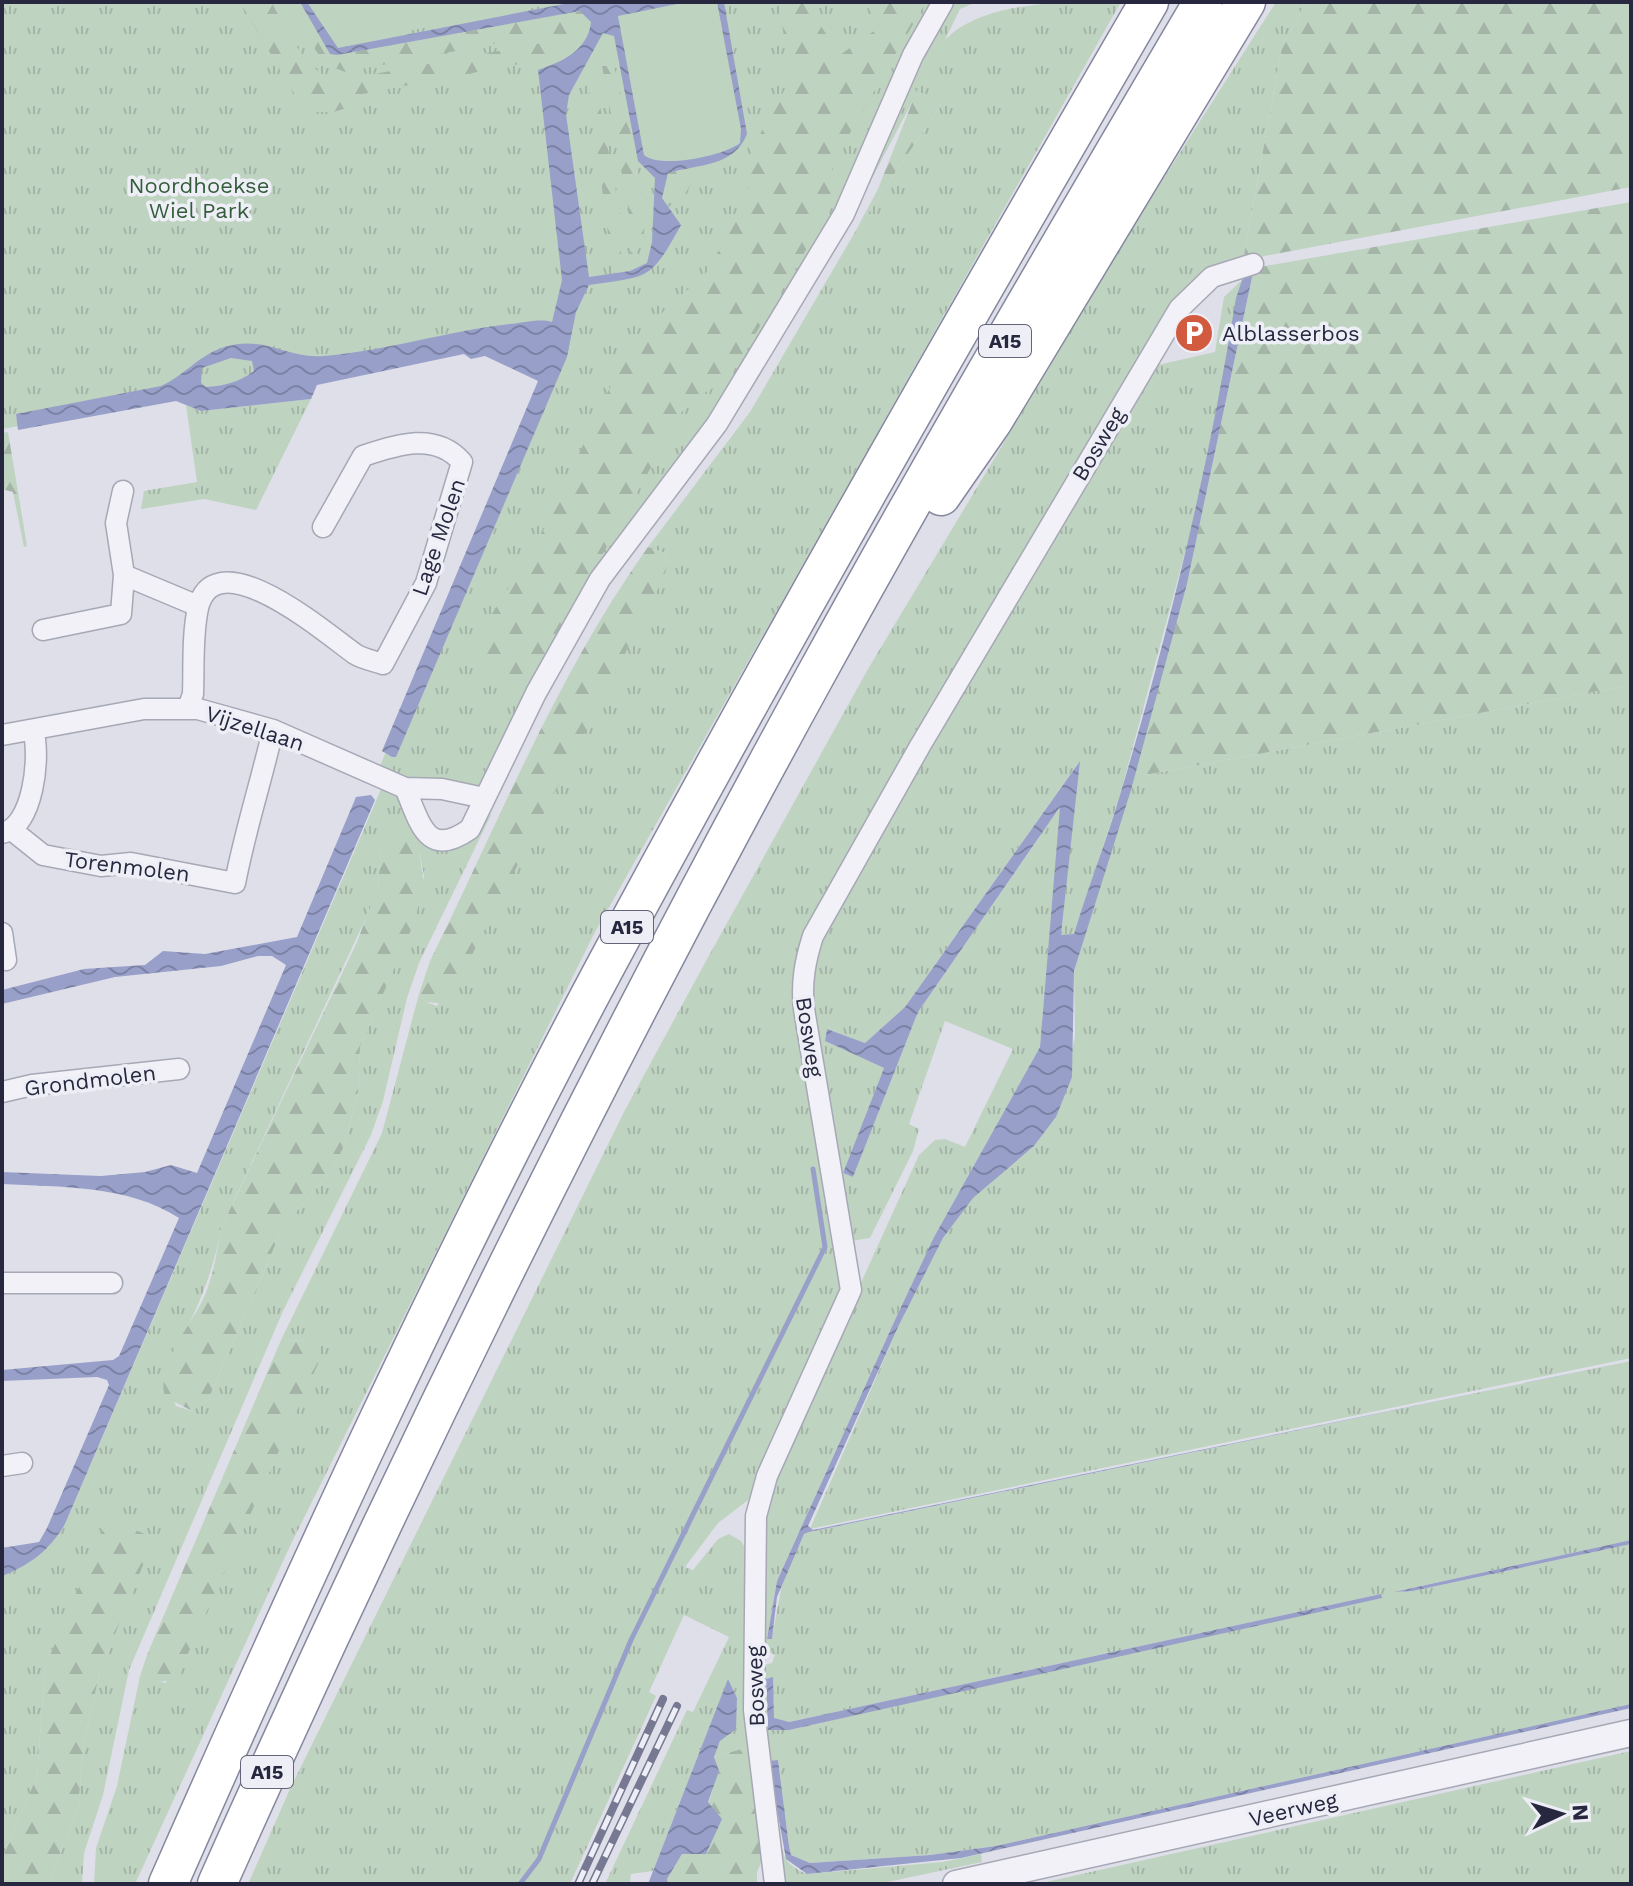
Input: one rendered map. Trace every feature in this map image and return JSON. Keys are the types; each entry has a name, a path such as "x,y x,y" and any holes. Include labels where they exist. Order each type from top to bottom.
{"highway":[{"name":"A15","path":"168,1884 283,1621 410,1354 602,973 862,498 1149,2"},
{"name":"A15","path":"217,1884 318,1659 475,1330 645,995 812,682 1012,327 1203,2"},
{"name":"A15","path":"812,682 993,421 1246,2"}],"street":[{"path":"405,788 425,834 434,840 455,839 470,829 536,693 600,579 717,424 844,214 913,55 943,2"},
{"name":"Bosweg","path":"775,1884 754,1710 756,1516 767,1476 851,1290 804,1009 802,985 806,959 813,936 920,746 1179,309 1212,277 1253,264"},
{"name":"Lage Molen","path":"198,606 210,588 226,582 259,590 313,620 357,656 383,664 426,583 462,462 450,448 433,443 389,447 363,456 323,527"},
{"path":"43,630 121,614 124,575 116,523 123,491"},
{"path":"124,575 198,606 193,694 188,708"},
{"name":"Vijzellaan","path":"2,735 144,709 188,708 273,730 405,788 442,789 484,798"},
{"name":"Torenmolen","path":"33,730 37,745 30,795 21,822 8,832 43,855 101,866 131,863 235,883 249,812 259,791 273,730"},
{"path":"2,933 6,960"},
{"name":"Grondmolen","path":"2,1092 32,1085 179,1069"},
{"path":"2,1283 112,1283"},
{"name":"Veerweg","path":"956,1884 1631,1733"}],"green space":[{"name":"Noordhoekse Wiel Park","path":"2,2 976,2 960,9 945,40 961,27 1003,10 1051,3 1121,2 595,932 290,1546 135,1884 94,1884 96,1848 117,1786 140,1676 166,1683 310,1341 281,1340 382,1133 419,994 426,1002 437,1006 668,564 664,553 648,547 750,412 855,232 941,105 918,91 863,195 711,431 616,550 491,806 413,784 379,768 561,342 545,328 258,385 2,429"},
{"path":"240,2 271,2 306,59 315,69 337,81 547,42 558,44 550,58 352,96 354,106 333,112 305,112"},
{"path":"283,2 300,2 330,54 337,55 580,11 591,22 590,31 576,49 564,35 541,35 345,72 325,64"},
{"path":"307,2 562,2 333,45"},
{"path":"687,2 717,2 741,129 740,144 728,153 652,162 644,156 618,15"},
{"path":"779,2 805,2 840,55 881,26 864,2 926,2 832,164 833,205 730,376 694,399 683,410 543,661 521,676 494,678 477,662 476,638 535,548 632,340 706,273 738,217 749,185 753,147 790,80"},
{"path":"1276,2 1306,2 1282,47 1243,260 1199,280 804,946 841,1291 752,1497 718,1523 685,1567 693,1570 718,1539 729,1534 741,1541 752,1560 752,1746 714,1757 737,1698 728,1680 653,1871 631,1874 630,1884 605,1884 687,1710 693,1712 729,1637 684,1615 649,1692 656,1696 570,1884 248,1884 290,1789 624,1112 706,961 868,669 1146,206"},
{"path":"1306,2 1631,2 1631,187 1243,260 1282,47"},
{"path":"602,66 613,66 617,76 642,198 643,236 631,260 632,229"},
{"path":"583,69 595,79 621,219 621,272 613,273 588,79"},
{"path":"917,90 941,105 855,232 878,189"},
{"path":"697,165 687,194 668,207 662,198 668,172"},
{"path":"1631,202 1631,685 1145,775 1135,771 1187,584 1254,268"},
{"path":"1242,280 1198,504 1120,795 1074,934 1061,936 1079,762 905,1007 865,1043 827,1029 825,1041 884,1068 843,1173 853,1177 918,1012 1061,806 1040,1047 934,1237 894,1322 777,1581 767,1639 772,1638 782,1584 804,1534 809,1532 1631,1361 1631,1540 1394,1592 1413,1591 1631,1544 1631,1704 996,1846 930,1855 810,1863 791,1855 778,1760 770,1770 783,1852 788,1862 807,1874 943,1862 981,1854 982,1862 878,1884 783,1884 761,1733 764,1665 772,1663 775,1655 764,1650 760,1542 776,1470 919,1155 935,1140 945,1139 965,1147 1013,1049 945,1021 909,1124 919,1129 913,1151 870,1238 851,1241 808,992 811,958 830,913 1149,367 1215,352 1224,297","holes":["1381,1594 789,1730 768,1729 766,1679 773,1678 774,1718 779,1723 789,1722"]},
{"path":"311,399 256,510 204,499 141,509 144,491 197,482 186,405 201,411"},
{"path":"8,432 27,546 24,547 13,492 2,489 2,433"},
{"path":"648,547 664,553 668,564 663,579 447,1004 426,1002 419,994 430,961 531,750 585,646"},
{"path":"1631,685 1631,1358 810,1529 899,1325 943,1238 972,1198 1034,1146 1056,1117 1075,1037 1074,971 1135,771 1145,775"},
{"path":"382,787 399,797 443,849 465,841 492,813 419,963 407,998 383,1101 371,1135 283,1311 129,1670 103,1795 84,1853 82,1884 48,1884 78,1809 84,1743 100,1671 153,1538 120,1523 71,1606 45,1667 37,1776 2,1859 2,1576 38,1556 53,1542 65,1524","holes":["381,850 419,850 424,876 414,922 360,1047 358,1092 344,1146 333,1169 283,1227 208,1400 192,1411 176,1406 164,1375 205,1287 221,1228 372,905 378,886"]},
{"path":"403,834 419,850 424,885 414,923 360,1047 358,1092 344,1146 333,1169 283,1227 208,1400 192,1411 165,1397 165,1371 205,1295 221,1228 357,942 378,886 381,850 385,838"},
{"path":"281,1340 310,1341 318,1347 321,1357 176,1680 155,1682 140,1676 147,1655"},
{"path":"106,1523 120,1523 154,1538 100,1671 84,1743 78,1809 48,1884 2,1884 2,1859 37,1776 45,1667"},
{"path":"752,1746 765,1854 757,1872 757,1884 668,1884 667,1879 708,1802 716,1770 714,1757"},
{"path":"1631,1751 1631,1884 1037,1884"}],"water":[{"path":"300,2 307,2 338,48 574,2 687,2 618,16 644,155 652,159 677,161 720,152 740,143 741,129 717,2 724,2 747,134 734,153 724,158 668,173 662,198 681,225 654,266 637,277 589,285 576,312 567,357 396,757 382,751 538,381 485,356 471,359 464,354 317,385 311,399 201,411 176,401 18,430 16,414 161,386 209,354 228,346 254,344 323,356 486,327 552,322 562,280 538,70 564,59 579,48 585,41 591,22 580,11 330,54","holes":["603,33 614,36 638,161 655,178 652,242 647,263 630,271 589,277 566,114 569,95","231,358 252,361 254,371 225,384 206,387 201,383 202,368"]},
{"path":"1254,268 1187,584 1131,790 1074,971 1072,1077 1056,1117 1034,1146 973,1198 943,1238 899,1325 808,1526 813,1530 1631,1361 809,1532 804,1534 777,1597 772,1639 767,1639 777,1581 894,1322 934,1237 1040,1047 1060,807 918,1012 853,1177 843,1173 884,1068 825,1041 827,1029 865,1043 905,1007 1080,761 1061,935 1074,934 1115,813 1155,672 1200,486 1236,298 1242,280"},
{"path":"371,795 375,800 65,1524 53,1542 38,1556 2,1576 2,1548 39,1542 47,1528 109,1385 107,1380 97,1377 2,1381 2,1370 113,1360 119,1356 179,1218 138,1199 116,1194 70,1187 2,1184 2,1172 101,1176 145,1172 171,1165 197,1173 286,965 272,956 258,956 221,966 115,977 2,1004 2,990 84,969 145,965 163,951 205,954 297,937 356,797"},
{"path":"1631,1540 1631,1544 1413,1591 1394,1592"},
{"path":"1381,1594 1382,1598 789,1730 768,1730 766,1679 773,1677 774,1718 789,1722"},
{"path":"728,1679 737,1698 736,1729 720,1741 714,1757 719,1771 708,1802 722,1819 706,1854 682,1854 667,1879 668,1884 648,1884"},
{"path":"1631,1704 1631,1708 961,1858 807,1874 786,1859 769,1761 778,1760 791,1855 810,1863 930,1855 996,1846"}],"waterway":[{"path":"520,1884 539,1859 631,1640 825,1247 813,1169"}],"railway":[{"path":"578,1884 663,1699"},
{"path":"592,1884 677,1706"}],"place":[{"name":"Alblasserbos","path":"1194,333"}]}
